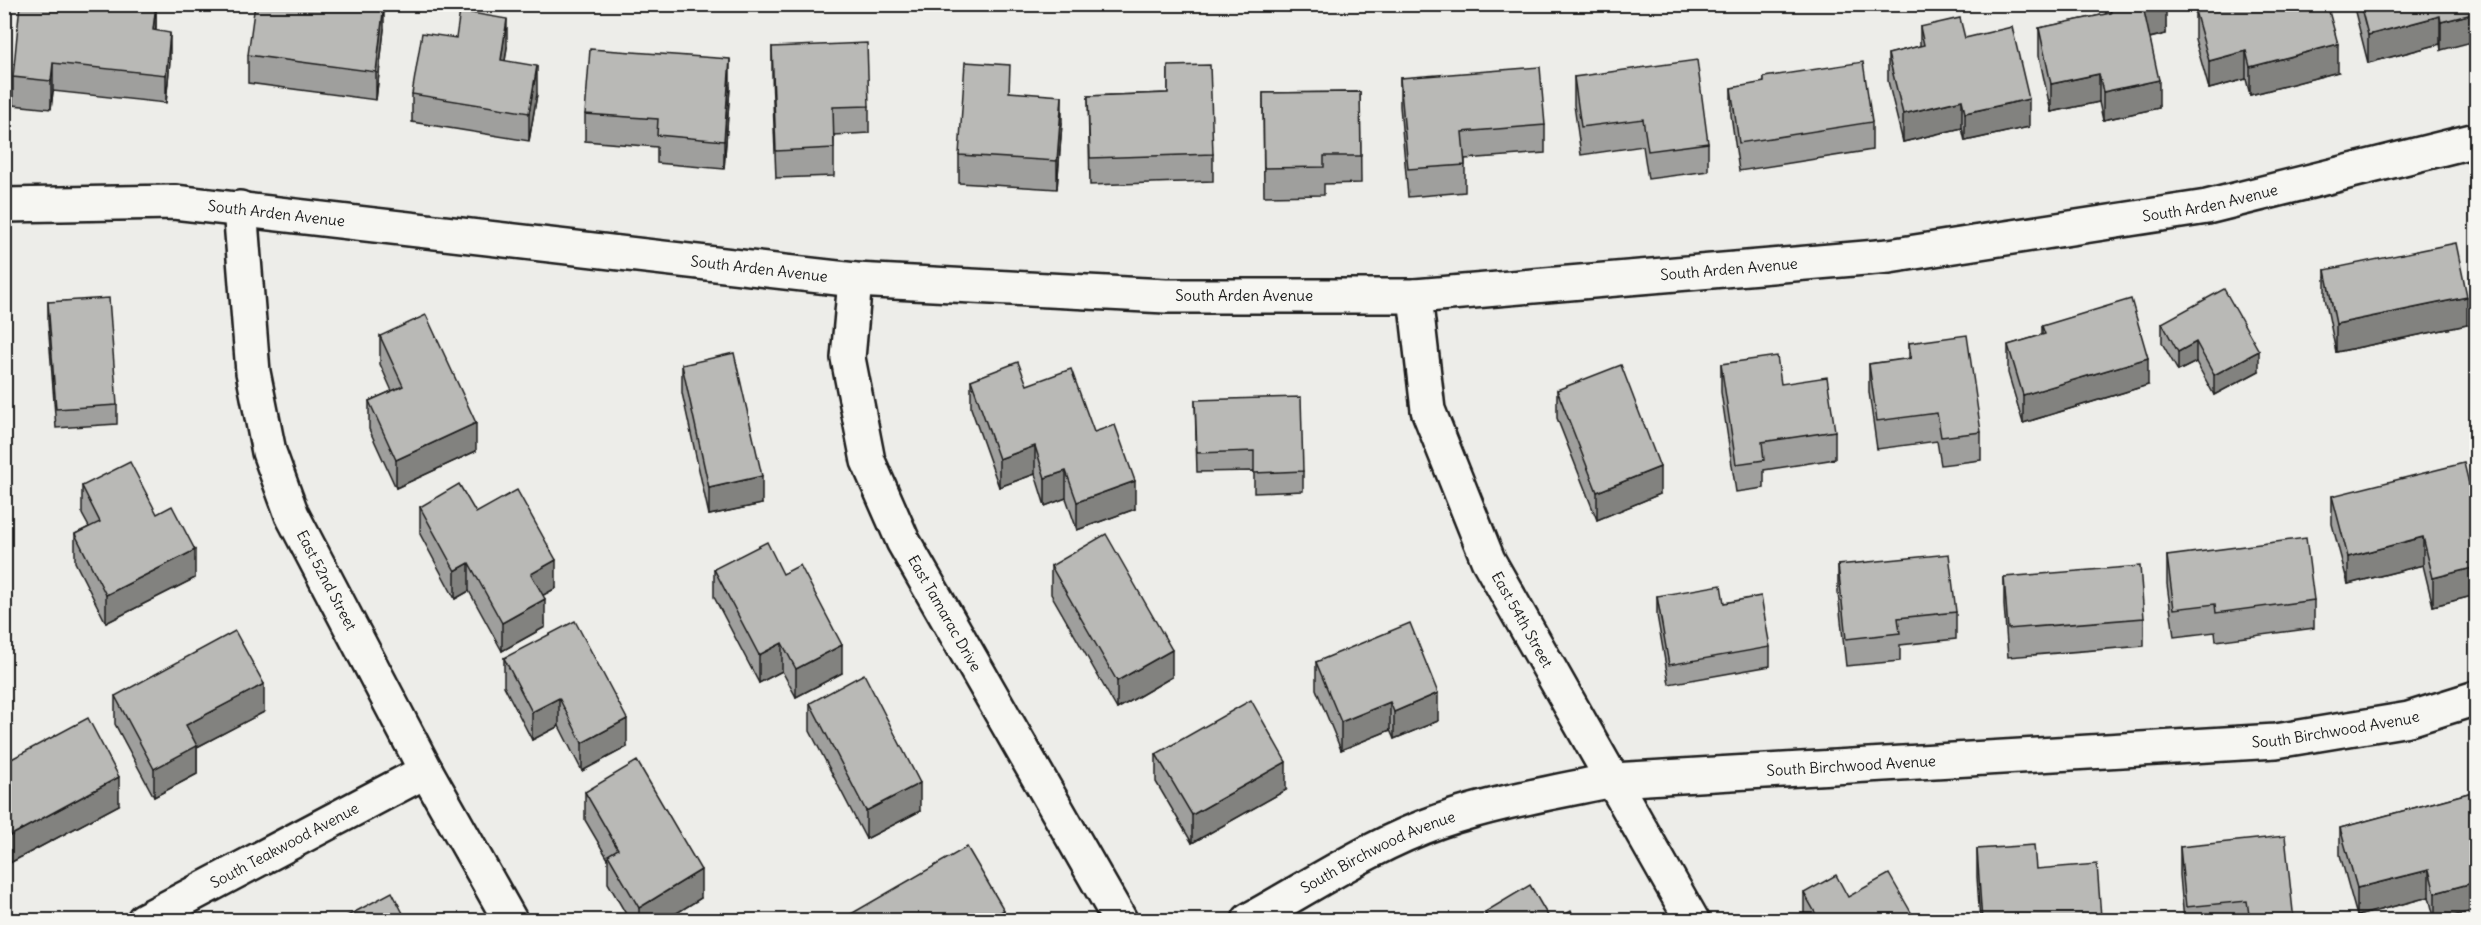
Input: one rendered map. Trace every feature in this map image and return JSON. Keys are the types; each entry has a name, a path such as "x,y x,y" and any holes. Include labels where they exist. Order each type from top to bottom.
{"street":[{"name":"South Arden Avenue","path":"4,206 174,202 855,280 1166,296 1415,296 1889,256 2207,207 2476,140"},
{"name":"East 52nd Street","path":"240,208 253,372 269,452 292,516 426,771 510,921"},
{"name":"East Tamarac Drive","path":"855,280 848,358 868,461 903,541 1120,921"},
{"name":"East 54th Street","path":"1415,296 1428,410 1488,560 1692,921"},
{"name":"South Birchwood Avenue","path":"1249,921 1377,849 1439,821 1510,801 1613,780 2276,741 2409,719 2476,698"},
{"name":"South Teakwood Avenue","path":"144,921 426,771"}],"building":[{"path":"20,4 99,11 99,4 156,4 153,30 170,33 166,75 53,63 51,81 13,77"},
{"path":"255,4 384,4 376,72 248,55"},
{"path":"2109,4 2165,4 2166,6 2144,11 2159,80 2103,92 2099,74 2051,84 2039,28 2111,13"},
{"path":"2219,4 2327,4 2338,44 2250,67 2246,51 2209,61 2195,11"},
{"path":"2360,4 2476,4 2476,13 2441,22 2440,16 2368,35"},
{"path":"460,11 507,19 501,60 537,66 529,113 412,94 422,33 456,38"},
{"path":"1960,18 1965,38 2012,27 2029,99 1965,113 1962,100 1903,114 1888,54 1924,45 1920,27"},
{"path":"867,43 869,106 833,107 834,148 776,151 772,47"},
{"path":"590,49 730,59 724,141 657,135 658,119 585,114"},
{"path":"1697,60 1708,143 1648,151 1643,119 1581,127 1574,77"},
{"path":"965,62 1010,65 1009,92 1062,96 1057,161 959,155"},
{"path":"1863,62 1872,122 1739,143 1731,88 1764,82 1764,77"},
{"path":"1210,65 1213,154 1090,158 1088,96 1168,93 1168,66"},
{"path":"1540,67 1545,125 1462,132 1465,165 1408,169 1400,78"},
{"path":"1360,92 1361,156 1324,156 1324,167 1264,168 1263,93"},
{"path":"2456,243 2467,297 2336,324 2325,270"},
{"path":"2224,289 2259,351 2214,375 2196,342 2178,352 2162,323"},
{"path":"109,298 117,405 56,409 48,302"},
{"path":"2131,299 2148,358 2023,395 2008,345 2045,334 2042,326"},
{"path":"426,315 476,423 396,460 369,401 403,386 380,336"},
{"path":"1967,335 1981,432 1941,437 1937,413 1877,421 1869,364 1911,358 1909,343"},
{"path":"734,353 762,476 709,488 682,365"},
{"path":"1777,356 1781,384 1827,377 1835,431 1762,442 1764,460 1736,464 1721,364"},
{"path":"1018,362 1027,385 1071,369 1094,432 1115,425 1135,481 1077,502 1066,471 1045,478 1035,446 999,459 971,380"},
{"path":"1621,365 1660,467 1597,492 1557,390"},
{"path":"1301,397 1303,471 1254,473 1254,451 1197,453 1195,400"},
{"path":"130,462 157,514 172,506 195,550 106,595 75,534 100,522 82,486"},
{"path":"2464,463 2476,513 2476,567 2433,578 2423,537 2348,557 2332,496"},
{"path":"459,484 476,513 517,490 556,560 531,574 545,599 502,623 469,563 455,571 420,507"},
{"path":"1106,534 1172,650 1117,681 1051,566"},
{"path":"2306,538 2314,600 2216,613 2215,604 2174,609 2167,556"},
{"path":"767,542 783,574 800,565 842,645 796,669 782,643 759,655 714,569"},
{"path":"1949,554 1956,612 1898,618 1900,633 1846,639 1838,565"},
{"path":"2140,566 2144,618 2008,629 2004,577"},
{"path":"1721,585 1724,603 1761,596 1770,647 1669,665 1657,596"},
{"path":"575,621 627,719 582,743 559,698 532,712 504,658"},
{"path":"1410,623 1438,693 1394,712 1390,702 1341,722 1316,662"},
{"path":"235,631 264,684 186,725 197,746 154,769 115,696"},
{"path":"864,674 920,783 866,811 810,703"},
{"path":"1251,700 1286,762 1192,815 1156,754"},
{"path":"88,718 119,777 6,838 4,835 4,763"},
{"path":"637,761 701,870 639,908 608,855 618,849 585,792"},
{"path":"2476,791 2476,882 2435,893 2429,870 2357,888 2340,828"},
{"path":"2285,836 2294,921 2250,921 2247,901 2186,907 2180,847"},
{"path":"2034,845 2036,869 2097,864 2101,917 2058,921 1982,921 1977,849"},
{"path":"967,847 1004,910 986,921 846,921 844,918"},
{"path":"1889,874 1916,921 1820,921 1804,893 1836,875 1848,897"},
{"path":"1530,885 1551,921 1490,921 1485,912"},
{"path":"392,892 407,921 338,921"},
{"path":"1571,911 1577,921 1554,921"}]}
